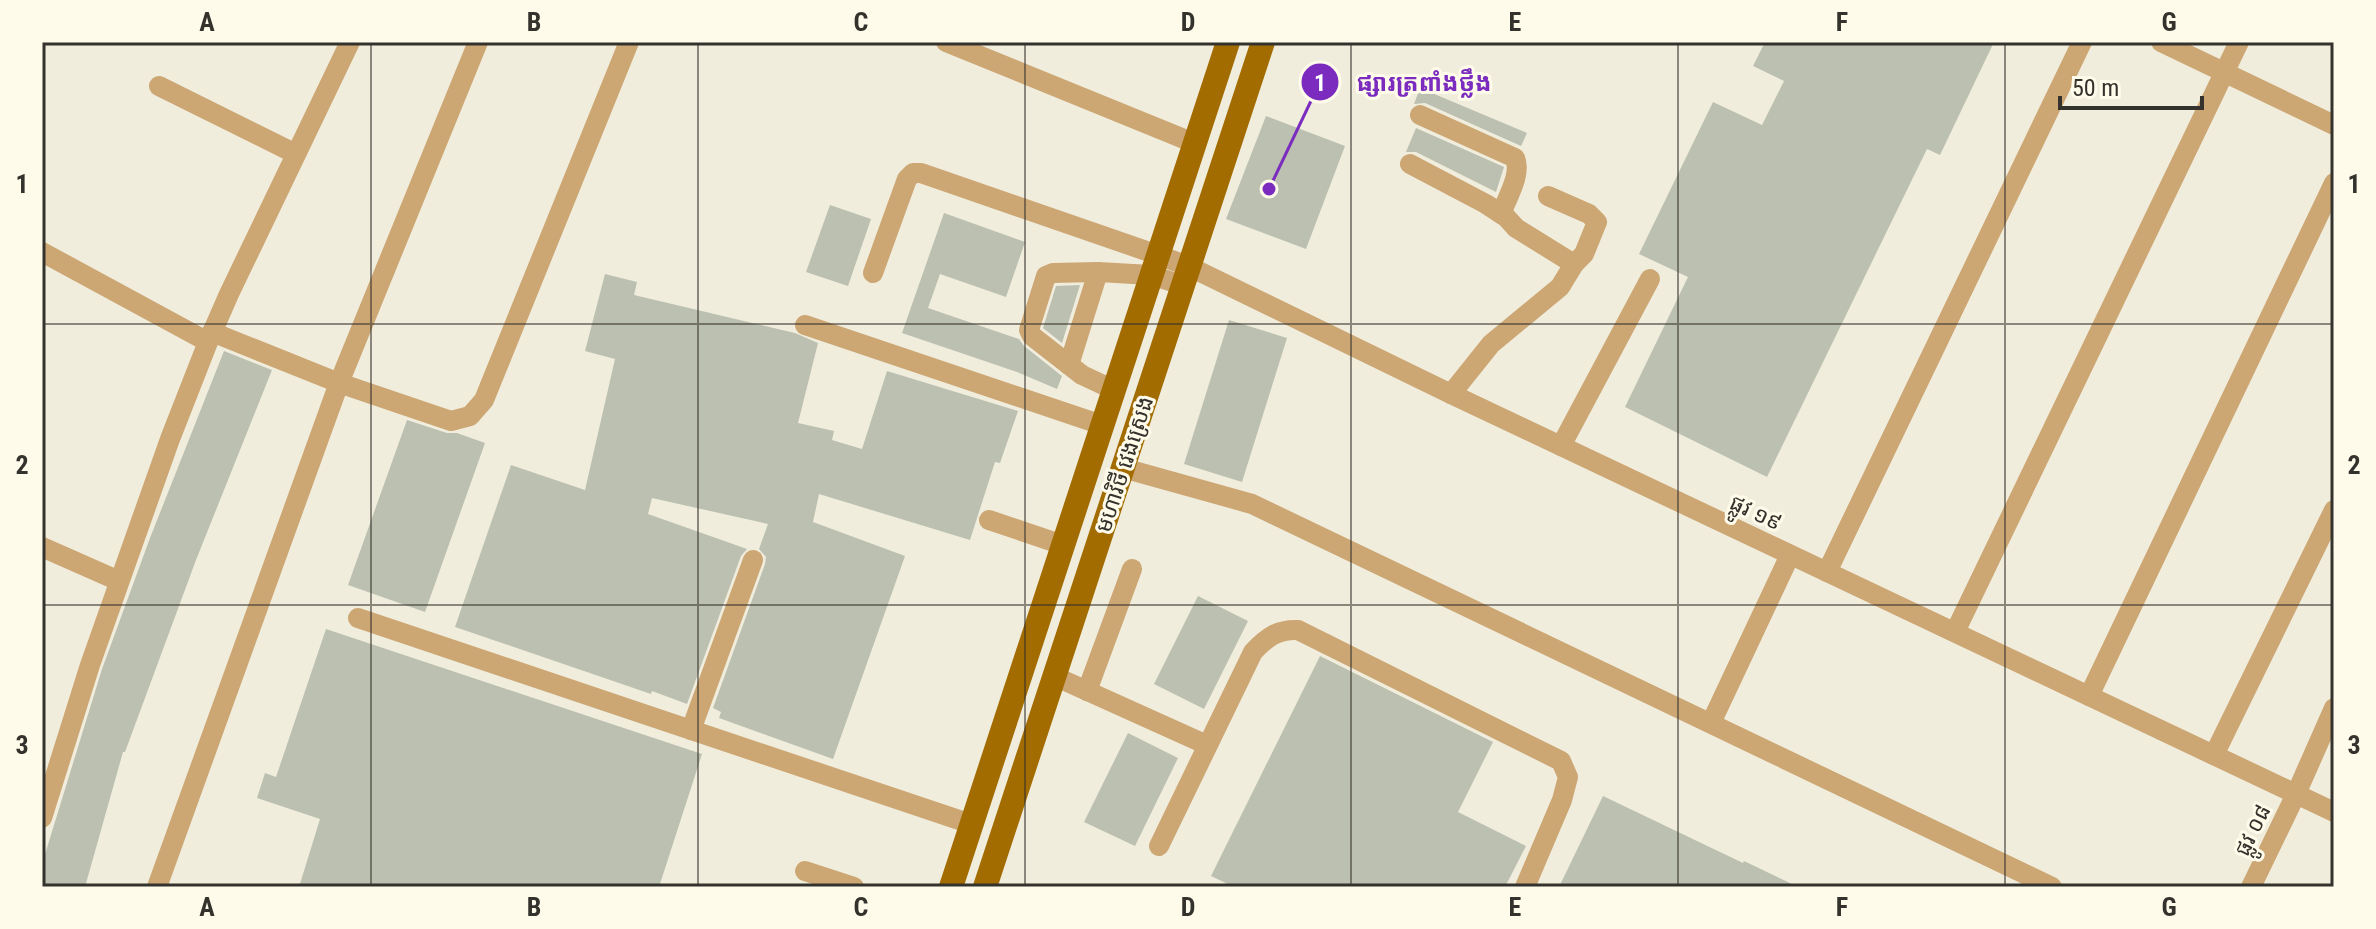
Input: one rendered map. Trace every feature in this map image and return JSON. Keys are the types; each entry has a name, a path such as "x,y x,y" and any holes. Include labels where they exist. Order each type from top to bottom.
{"main road":[{"name":"មហាវិថី វេងស្រេង","path":"951,887 1228,42"},
{"name":"មហាវិថី វេងស្រេង","path":"985,887 1263,42"}],"street":[{"path":"42,818 119,581 210,337 350,42"},
{"path":"157,887 339,383 478,42"},
{"path":"42,252 210,337 451,421 470,416 484,400 629,42"},
{"path":"946,42 1194,143"},
{"path":"1827,572 2082,42"},
{"path":"2161,42 2334,125"},
{"path":"1955,632 2239,42"},
{"path":"159,86 296,154"},
{"path":"1420,115 1515,158 1517,172 1501,214"},
{"path":"1410,164 1486,204 1516,228 1574,264"},
{"name":"ផ្លូវ ១៩","path":"873,273 907,179 913,173 921,173 1185,276 1451,394 2334,812"},
{"path":"2089,696 2334,183"},
{"path":"1451,394 1491,344 1560,287 1584,254 1597,222 1589,214 1548,196"},
{"path":"1114,390 1082,375 1032,336 1029,325 1046,276 1155,265"},
{"path":"1069,365 1098,272"},
{"path":"1561,446 1650,279"},
{"path":"805,325 1102,425"},
{"path":"1123,468 1252,504 2052,887"},
{"path":"2214,755 2334,510"},
{"path":"989,520 1063,545"},
{"path":"42,547 119,581"},
{"path":"1711,723 1790,555"},
{"path":"691,730 753,560"},
{"path":"1087,691 1132,569"},
{"path":"358,618 971,824"},
{"path":"1159,846 1253,652 1267,637 1283,630 1298,630 1561,761 1568,777 1562,800 1525,887"},
{"path":"1054,676 1207,745"},
{"name":"ផ្លូវ ០៨","path":"2251,887 2334,708"},
{"path":"805,871 854,887"}],"building":[{"path":"1765,42 1994,42 1940,155 1927,149 1767,477 1625,407 1688,277 1639,254 1713,102 1762,125 1784,81 1753,66"},
{"path":"1420,88 1527,133 1521,146 1425,103 1414,104"},
{"path":"1266,116 1345,146 1306,249 1226,219"},
{"path":"1416,128 1504,167 1496,192 1416,152 1406,152"},
{"path":"830,205 871,219 848,286 806,272"},
{"path":"944,213 1025,242 1006,297 940,274 928,308 1019,339 1062,376 1057,389 902,333"},
{"path":"605,274 637,282 634,295 795,333 818,343 798,423 834,431 832,440 862,449 887,371 1018,411 1000,463 995,462 970,540 819,494 813,522 905,556 833,759 719,718 721,712 713,708 765,564 766,557 759,549 768,524 652,498 648,514 747,549 741,556 687,704 455,627 511,465 585,490 615,359 585,351"},
{"path":"1080,285 1062,343 1043,328 1056,286"},
{"path":"1229,320 1287,338 1242,482 1184,464"},
{"path":"224,351 272,370 123,752 85,887 42,887 42,864 102,669"},
{"path":"407,420 485,443 425,612 348,585"},
{"path":"1198,596 1248,621 1204,709 1154,684"},
{"path":"326,629 702,754 659,887 299,887 320,819 257,798 265,773 276,777"},
{"path":"1320,656 1493,742 1458,812 1526,846 1505,887 1234,887 1211,876"},
{"path":"1128,733 1178,758 1135,846 1084,822"},
{"path":"1603,796 1743,863 1798,887 1559,887"}],"place":[{"name":"ផ្សារត្រពាំងថ្លឹង","path":"1269,189"}]}
